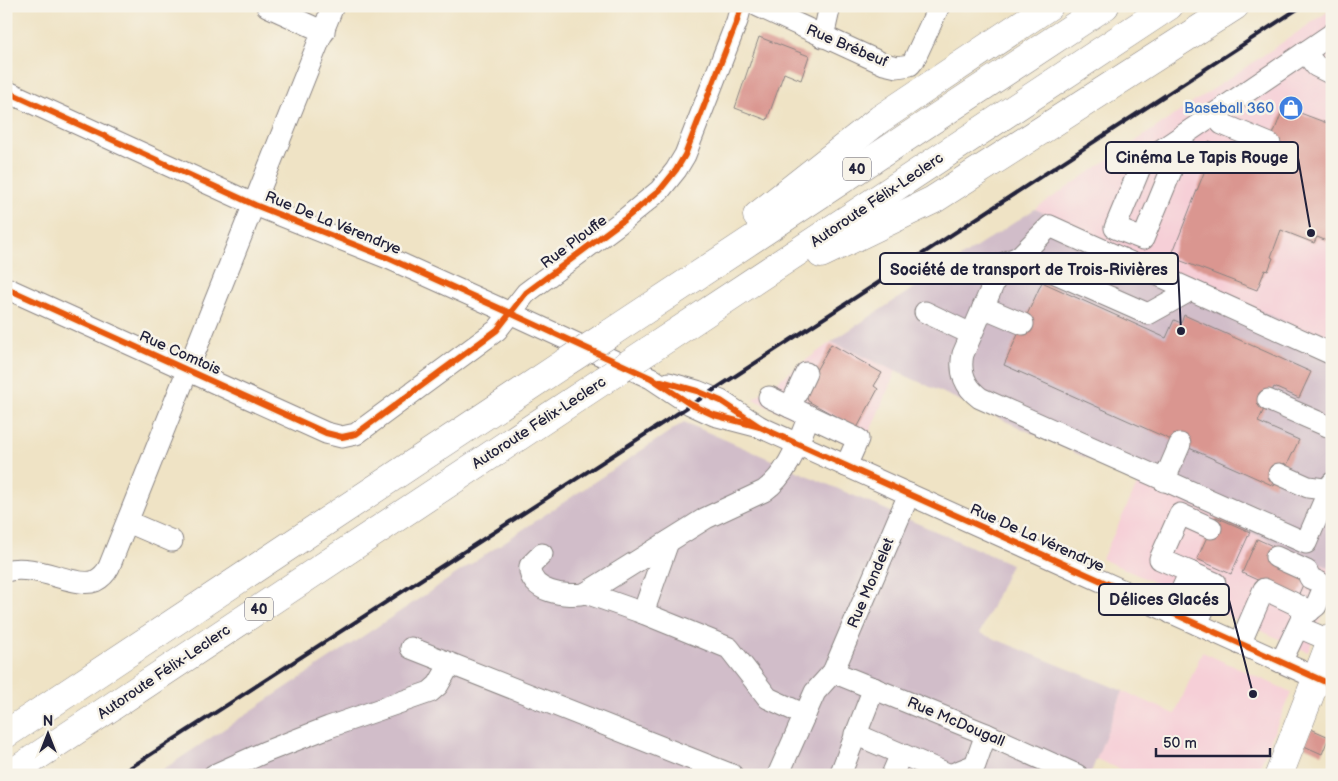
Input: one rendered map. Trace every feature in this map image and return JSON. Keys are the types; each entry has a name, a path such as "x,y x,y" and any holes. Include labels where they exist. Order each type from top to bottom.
{"main road":[{"path":"609,334 880,118 1049,6"},
{"name":"40","path":"6,734 1105,6"},
{"name":"Autoroute Félix-Leclerc","path":"9,775 1169,6"},
{"path":"728,299 933,200 1234,6"},
{"path":"1279,775 1324,682 1331,640"}],"street":[{"path":"268,6 324,32"},
{"path":"8,566 83,582 96,580 109,567 333,6"},
{"name":"Rue Plouffe","path":"345,436 356,434 363,430 497,330 526,293 660,190 676,170 692,139 738,21 741,6"},
{"name":"Rue Brébeuf","path":"758,6 884,64 897,67 910,64 916,58 939,6"},
{"path":"823,37 830,6"},
{"path":"1158,152 1332,34"},
{"path":"1305,52 1316,66 1332,74"},
{"name":"Rue De La Vérendrye","path":"6,91 254,205 388,258 651,378 696,390 721,401 760,427 1324,682"},
{"path":"1212,114 1222,124 1270,144"},
{"path":"1279,474 1308,487 1331,487 1306,543 976,395 965,381 962,365 963,354 971,334 1002,264 1019,257 1050,226 1332,354"},
{"path":"1019,257 1148,314 1184,294 1189,289"},
{"name":"Rue Comtois","path":"6,288 323,432 335,436 345,436"},
{"path":"983,307 1023,324"},
{"path":"925,312 971,334"},
{"path":"790,406 806,373"},
{"path":"769,397 858,439 846,466"},
{"path":"1268,400 1332,428"},
{"path":"542,554 530,566 531,576 535,582 554,592 566,595 577,596 586,593 706,518 771,486 783,473 809,416"},
{"path":"1164,480 1180,444"},
{"name":"Rue Mondelet","path":"778,775 815,692 833,672 909,494"},
{"path":"1197,624 1215,583 1160,559 1180,514 1211,528"},
{"path":"128,522 172,541"},
{"path":"643,613 668,542"},
{"path":"1276,557 1307,571 1310,578 1319,582 1319,606 1331,640"},
{"path":"1172,613 1190,572"},
{"path":"1240,644 1265,586 1319,606"},
{"path":"586,593 643,613 729,648 768,698 805,715"},
{"path":"1281,662 1319,606"},
{"path":"411,648 732,775"},
{"path":"214,775 264,752 424,695 438,685 450,664"},
{"name":"Rue McDougall","path":"833,672 986,734 1077,775"},
{"path":"840,775 874,688"},
{"path":"855,734 950,775 975,765 986,734"},
{"path":"892,775 902,754"}],"shaded area":[{"path":"1332,9 1332,343 1035,209"},
{"path":"1035,209 1332,343 1332,569 831,342"},
{"path":"831,342 896,371 862,450 753,399"},
{"path":"684,422 1011,564 980,633 1123,691 1090,775 155,775"},
{"path":"1139,481 1332,569 1332,591 1308,652 1102,559"},
{"path":"1202,652 1291,692 1256,775 1134,775 1096,759 1123,691 1175,714"}],"building":[{"path":"759,37 809,56 801,80 784,73 767,120 735,108"},
{"path":"1287,99 1298,103 1295,111 1332,125 1332,243 1317,237 1314,243 1281,230 1268,271 1265,270 1257,290 1171,257 1207,165 1201,162 1209,141 1227,148 1223,156 1236,161 1244,141 1267,150"},
{"path":"1042,282 1166,338 1174,320 1181,323 1184,315 1311,372 1299,398 1274,387 1258,422 1299,440 1287,465 1284,463 1274,486 1004,365"},
{"path":"831,344 882,373 874,386 878,389 857,428 808,401 805,390"},
{"path":"1216,517 1250,532 1231,574 1197,559"},
{"path":"1257,539 1275,547 1306,578 1297,598 1242,573"},
{"path":"1311,729 1329,737 1322,754 1304,746"}],"railway":[{"path":"119,775 1302,6"}],"cycle path":[{"path":"6,288 326,433 342,437 356,434 497,330 526,293 625,219 660,190 685,155 737,21 741,6"},
{"path":"6,91 255,205 388,258 510,313 651,378 690,404 714,415 760,427"},
{"path":"661,381 697,391 721,401 760,427 1332,685"}],"place":[{"name":"Baseball 360","path":"1291,108"},
{"name":"Cinéma Le Tapis Rouge","path":"1311,233"},
{"name":"Société de transport de Trois-Rivières","path":"1181,331"},
{"name":"Délices Glacés","path":"1253,694"}]}
